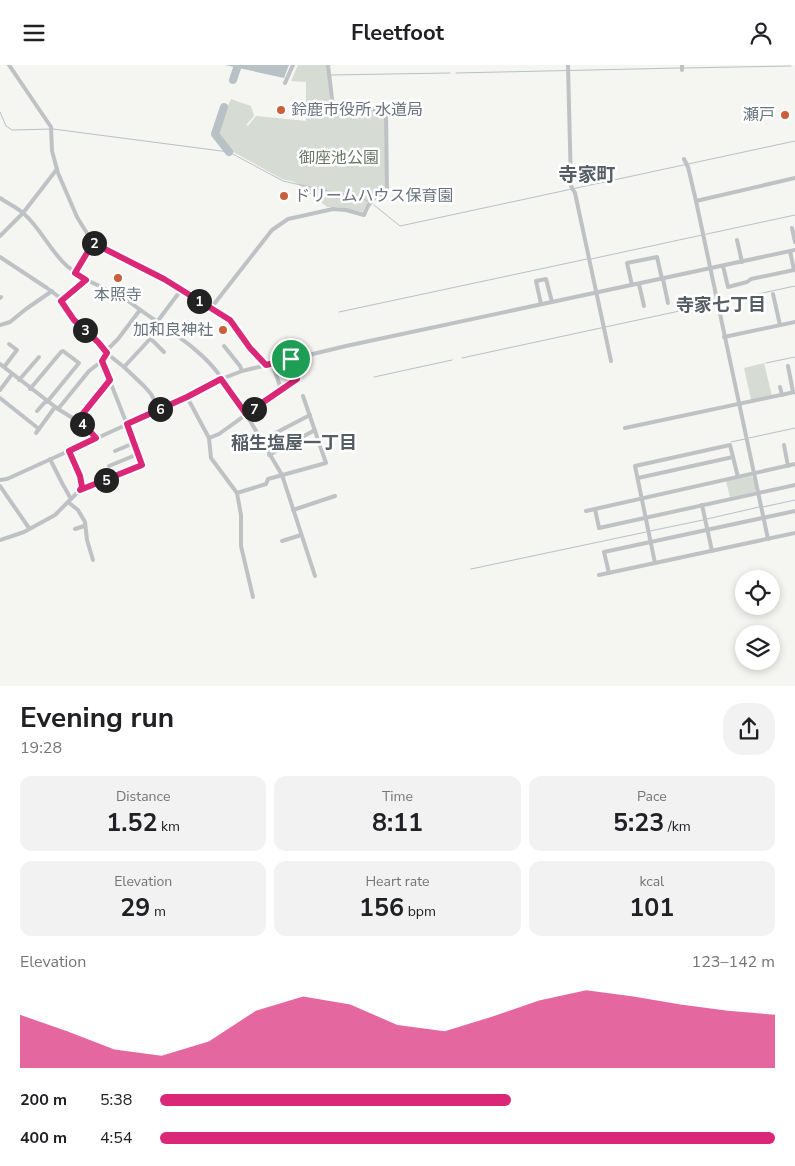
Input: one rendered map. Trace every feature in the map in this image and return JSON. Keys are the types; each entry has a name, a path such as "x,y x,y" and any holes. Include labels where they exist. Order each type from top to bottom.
{"street":[{"path":"9,65 52,130 52,151 57,169 77,217 93,243 181,289 230,320 250,348 266,365"},
{"path":"286,83 293,65"},
{"path":"211,308 272,230 282,222 333,209 364,215 368,206 377,195 387,193 386,109 335,109 333,107 328,65"},
{"path":"568,69 573,190 611,361"},
{"path":"686,163 696,201 768,539"},
{"path":"0,236 23,213 57,169"},
{"path":"696,201 795,178"},
{"path":"0,199 23,213 54,253 75,273 86,280 117,293 200,355 218,372 246,414 282,475 315,575"},
{"path":"792,228 795,242"},
{"path":"737,240 742,262"},
{"path":"75,273 93,243"},
{"path":"0,480 7,479 69,451 222,379 242,371 272,363 540,304 793,251 795,270 752,279 728,287 723,266"},
{"path":"0,257 52,291 71,316 98,342 106,353 124,367 151,394 159,409"},
{"path":"632,285 627,263 657,257 668,303"},
{"path":"540,304 536,281 546,279 552,302"},
{"path":"61,301 86,280"},
{"path":"639,284 644,306"},
{"path":"157,322 181,289"},
{"path":"0,319 1,325 10,322 52,291"},
{"path":"773,294 780,325"},
{"path":"36,433 89,371 102,361 106,353 140,310"},
{"path":"724,337 795,322"},
{"path":"124,367 162,326"},
{"path":"151,339 164,352"},
{"path":"9,344 17,351 2,366 46,401 86,427 96,438"},
{"path":"224,346 242,371"},
{"path":"30,389 61,352 64,351 79,363 37,411"},
{"path":"19,380 39,357"},
{"path":"209,439 219,434 297,379 291,359"},
{"path":"0,540 24,532 56,515 80,490 142,465 102,361"},
{"path":"272,363 281,389"},
{"path":"625,428 794,392 788,366"},
{"path":"0,390 12,374"},
{"path":"77,421 110,380"},
{"path":"780,387 782,395"},
{"path":"237,493 266,484 268,479 326,463 303,396"},
{"path":"187,397 209,439 211,458 237,493 241,515 241,546 253,597"},
{"path":"0,398 40,429"},
{"path":"262,440 310,415"},
{"path":"270,455 315,430"},
{"path":"115,451 134,443"},
{"path":"655,563 635,466 730,445 738,477"},
{"path":"784,445 788,466"},
{"path":"69,451 80,476 82,487 80,490"},
{"path":"109,466 138,454"},
{"path":"638,478 733,457"},
{"path":"50,459 70,500 84,522 93,560"},
{"path":"586,511 795,464"},
{"path":"0,485 29,528"},
{"path":"595,509 599,528 795,485"},
{"path":"293,510 335,496"},
{"path":"702,505 712,551"},
{"path":"609,573 604,552 795,511"},
{"path":"75,529 84,526"},
{"path":"599,575 795,533"},
{"path":"282,541 302,535"}],"green space":[{"name":"御座池公園","path":"298,65 327,65 331,108 333,111 383,110 385,112 386,192 372,198 363,212 338,207 327,207 295,182 282,179 229,151 216,133 231,99 251,106 254,116 246,125 248,126 256,116 306,121 306,82 291,81"},
{"path":"764,363 772,396 751,400 744,368"},
{"path":"751,476 756,490 754,492 730,497 726,481"}],"shaded area":[{"path":"225,65 289,65 284,78"}],"waterway":[{"path":"684,68 791,66"},
{"path":"233,80 237,68"},
{"path":"456,73 680,68"},
{"path":"331,75 450,73"},
{"path":"224,107 215,134 229,152"},
{"path":"0,112 6,126 12,130 53,129 229,152 283,181 364,199 369,202"},
{"path":"374,205 400,226 795,141"},
{"path":"591,259 795,215"},
{"path":"339,312 587,259"},
{"path":"462,358 795,286"},
{"path":"766,363 795,357"},
{"path":"374,377 452,360"},
{"path":"749,438 795,428"},
{"path":"731,442 745,439"},
{"path":"763,507 795,500"},
{"path":"707,519 759,507"},
{"path":"650,531 703,520"},
{"path":"471,569 646,532"}],"place":[{"name":"鈴鹿市役所 水道局","path":"281,110"},
{"name":"瀬戸","path":"785,115"},
{"name":"ドリームハウス保育園","path":"284,196"},
{"name":"本照寺","path":"118,278"},
{"name":"加和良神社","path":"223,330"}],"district":[{"name":"寺家町","path":"587,175"},
{"name":"寺家七丁目","path":"721,305"},
{"name":"稲生塩屋一丁目","path":"294,443"}],"route":[{"path":"93,243 164,279 230,320 250,348 266,365 291,359 297,379 246,414 221,379 204,389 127,424 142,465 80,490 82,482 69,451 96,438 86,427 77,421 110,380 102,361 107,353 74,320 61,301 86,280 75,273 93,243"}]}
